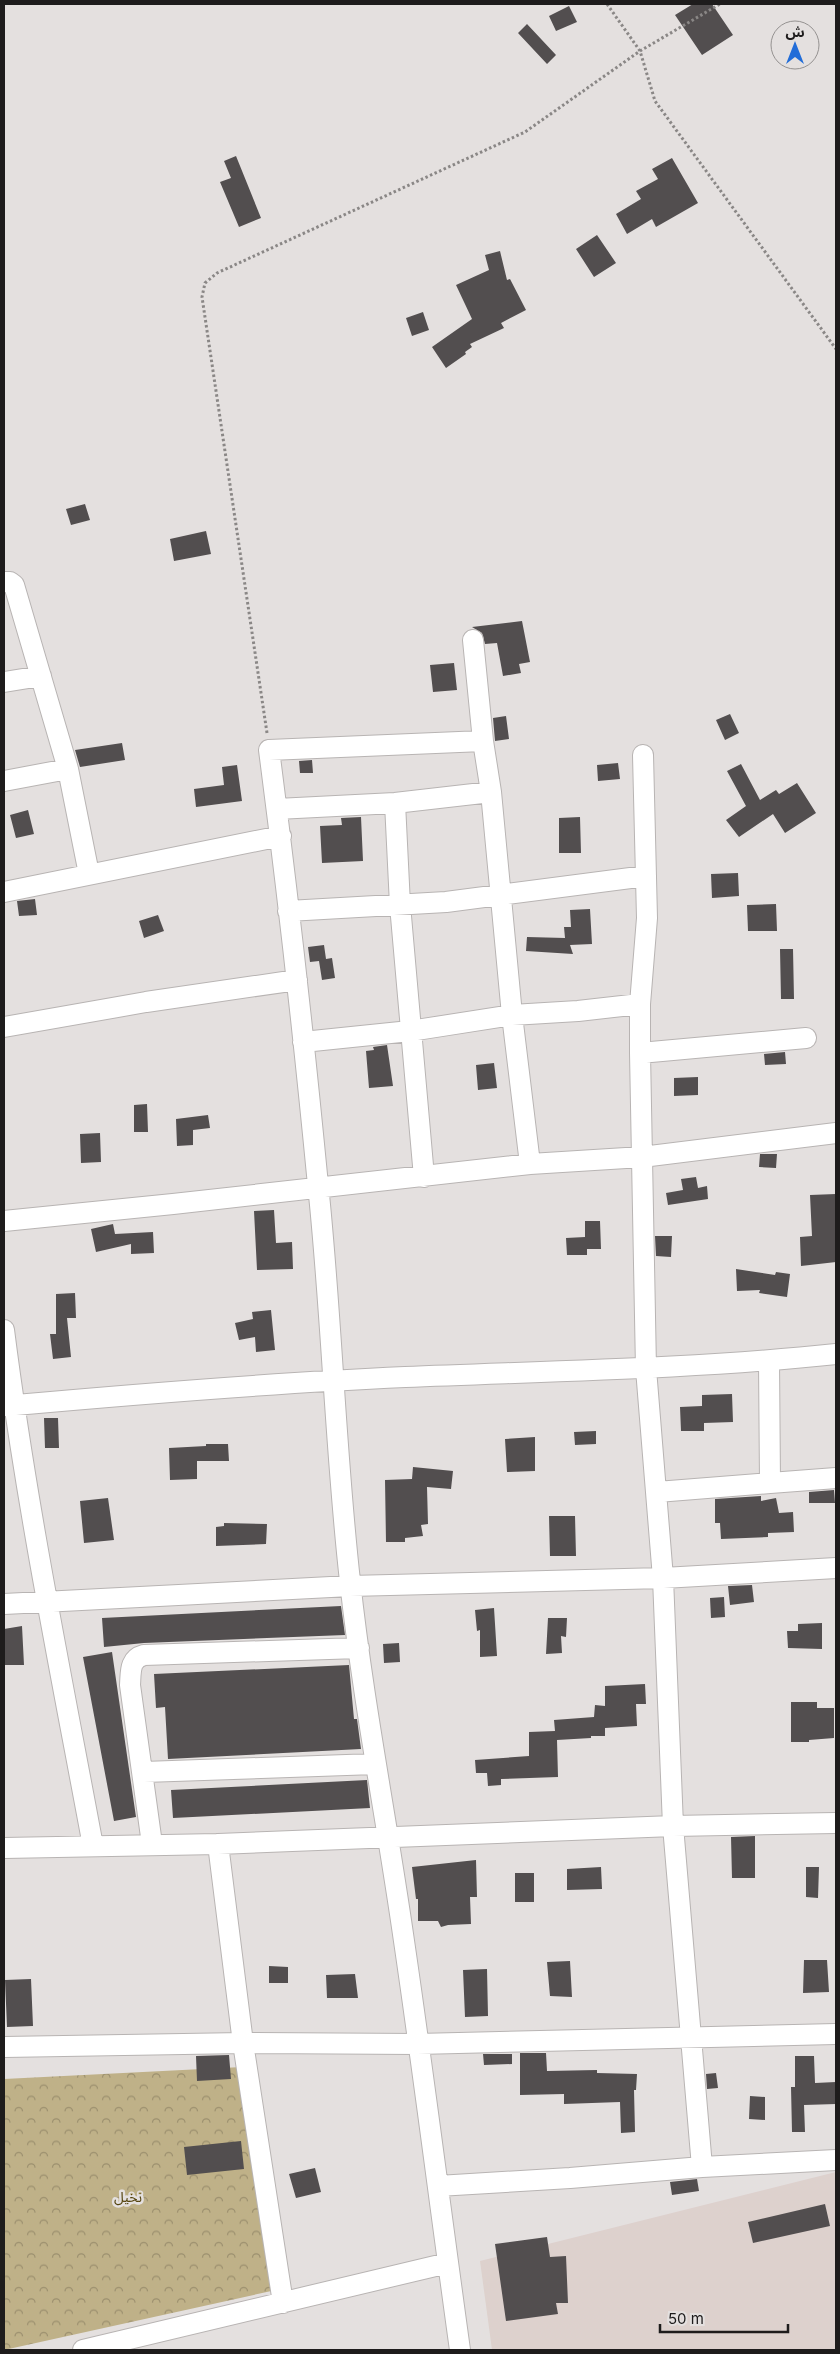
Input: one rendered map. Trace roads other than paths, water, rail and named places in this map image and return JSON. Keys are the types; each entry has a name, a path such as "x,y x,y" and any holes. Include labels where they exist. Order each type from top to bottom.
{"street":[{"path":"4,582 10,582 14,585 41,676 68,769 89,874"},
{"path":"473,640 483,741 491,792 512,1015 530,1164"},
{"path":"4,682 41,676"},
{"path":"460,2350 418,2044 350,1586 337,1456 318,1186 304,1042 270,750 483,741"},
{"path":"643,755 647,918 640,1004 640,1054 646,1369 663,1578 673,1826 702,2167"},
{"path":"4,781 68,769"},
{"path":"277,809 395,802 491,792"},
{"path":"395,802 400,905 424,1177"},
{"path":"4,892 281,836"},
{"path":"288,911 400,905 500,895 646,876"},
{"path":"4,1026 146,1002 297,980"},
{"path":"304,1042 410,1031 512,1015 578,1011 640,1004"},
{"path":"640,1054 806,1038"},
{"path":"4,1221 173,1204 318,1186 424,1177 530,1164 642,1157 836,1133"},
{"path":"4,1330 9,1406 93,1846"},
{"path":"9,1406 332,1381 646,1369 769,1361 836,1354"},
{"path":"769,1361 770,1483"},
{"path":"657,1492 836,1478"},
{"path":"4,1604 350,1586 663,1578 836,1568"},
{"path":"152,1844 144,1772 130,1685 131,1666 139,1656 359,1648"},
{"path":"144,1772 375,1764"},
{"path":"4,1848 218,1844 673,1826 836,1823"},
{"path":"218,1844 243,2043 283,2303"},
{"path":"4,2047 243,2043 418,2044 836,2034"},
{"path":"438,2186 702,2167 836,2160"},
{"path":"83,2350 448,2263"}],"park label":[{"name":"نخيل","path":"128,2196"}]}
